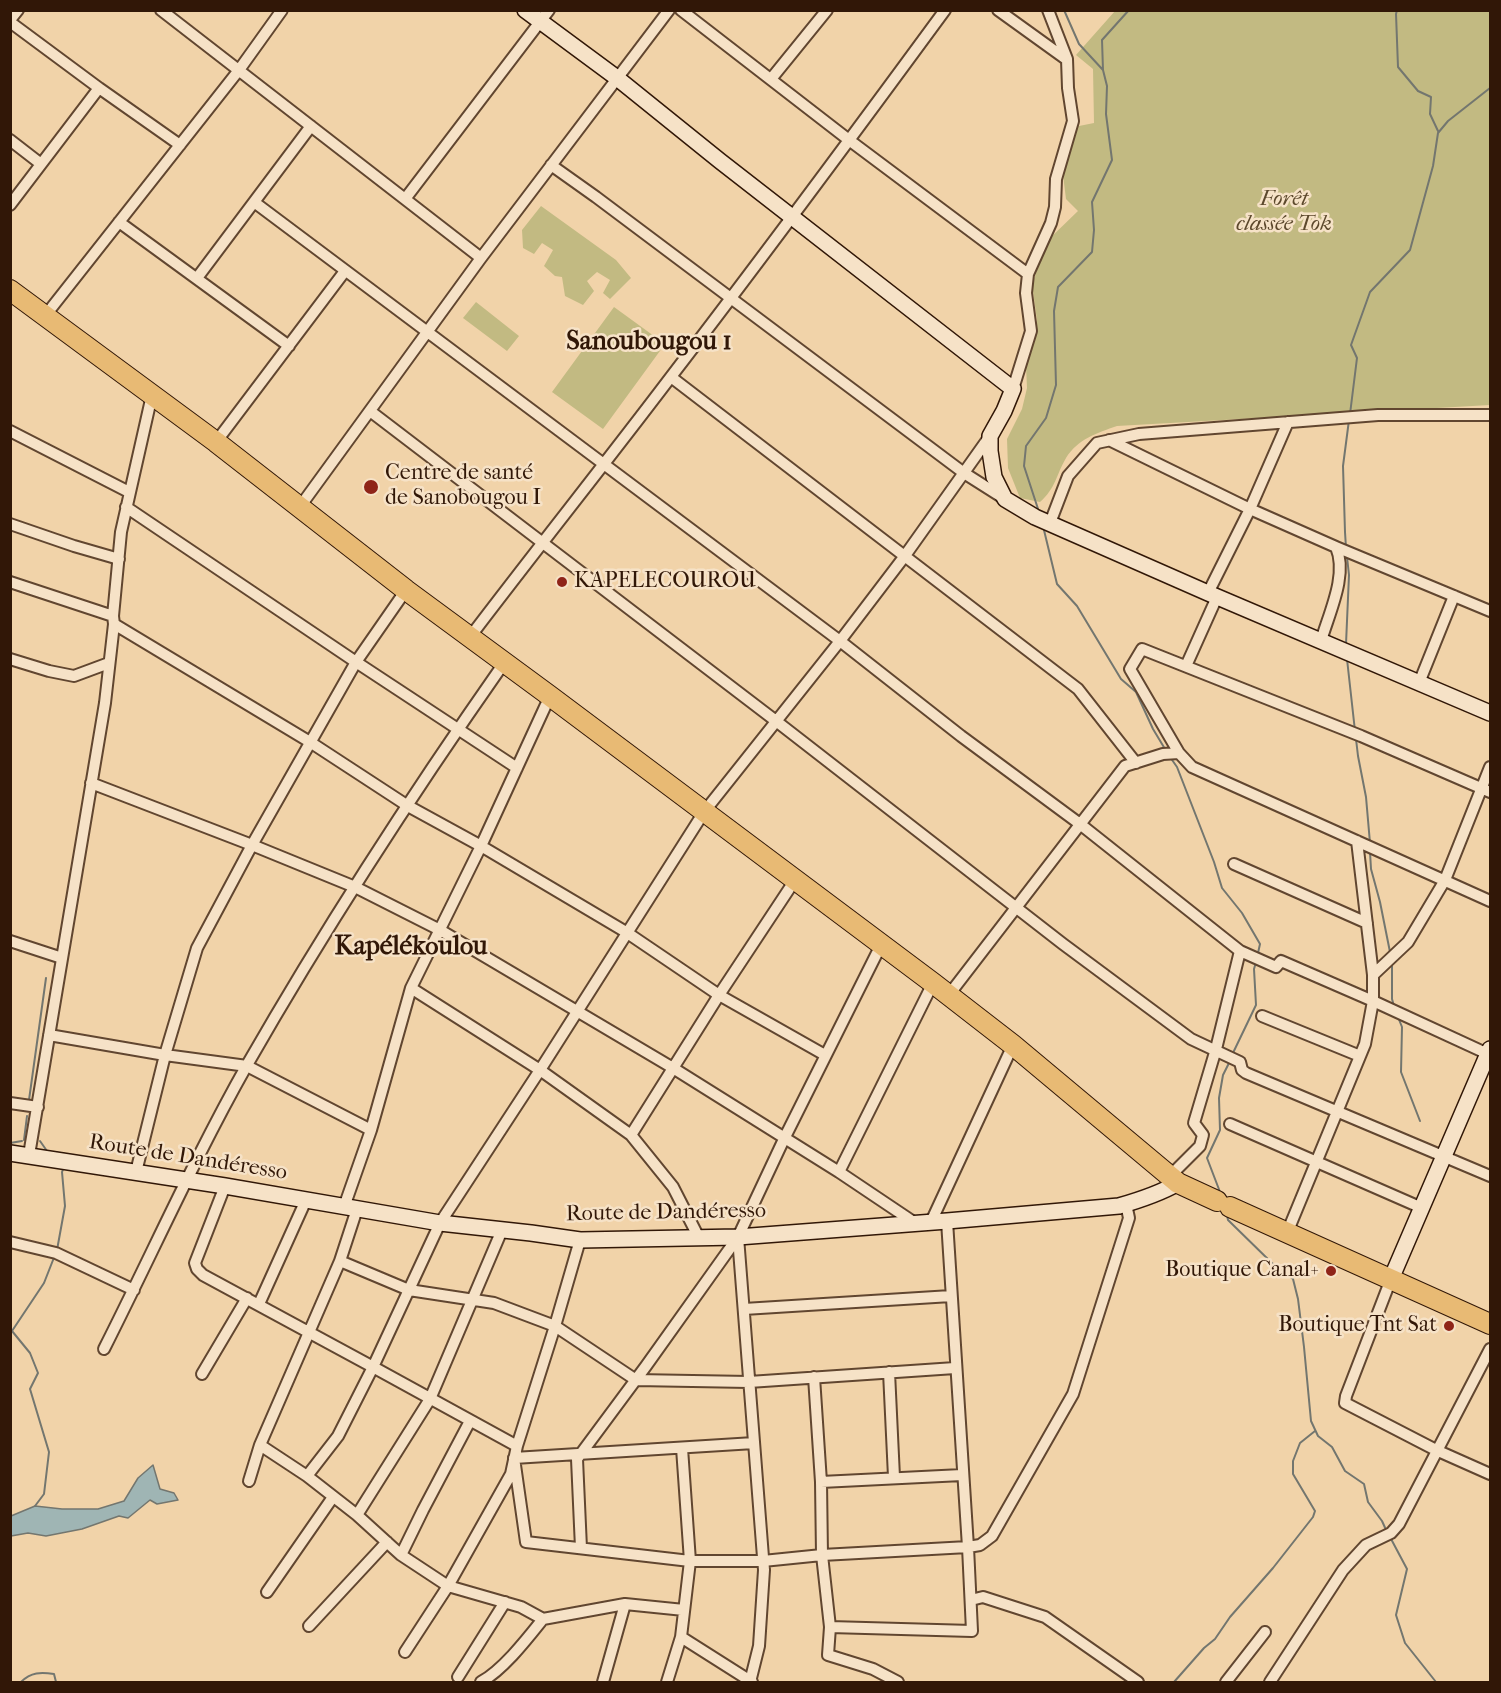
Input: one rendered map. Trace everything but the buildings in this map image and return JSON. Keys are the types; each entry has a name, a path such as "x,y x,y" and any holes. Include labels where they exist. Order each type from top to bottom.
{"highway":[{"path":"10,290 216,442 406,590 933,982 1013,1045 1174,1179 1223,1204 1491,1324"}],"street":[{"path":"18,10 10,21 180,145"},
{"path":"161,10 481,258"},
{"path":"45,316 239,70 282,10"},
{"path":"525,10 545,16 617,78 1013,389"},
{"path":"299,508 481,258 669,10"},
{"path":"681,10 1028,274"},
{"path":"771,79 827,10"},
{"path":"470,637 793,217 945,10"},
{"path":"998,10 1067,59"},
{"path":"307,1476 338,1436 440,1223 704,812 904,557 990,436 1004,411 1031,331 1026,293 1028,274 1055,207 1056,179 1072,121 1067,59 1048,10"},
{"path":"405,199 545,16"},
{"path":"10,205 99,88"},
{"path":"197,278 311,126"},
{"path":"10,140 41,164"},
{"path":"551,165 964,472 1005,499 1044,521 1212,595 1491,713"},
{"path":"254,202 840,641 961,736 1080,824 1240,951 1276,967 1281,961 1489,1052 1391,1280 1344,1403 1436,1450 1491,1474"},
{"path":"119,222 289,346"},
{"path":"216,442 345,271"},
{"path":"671,378 1078,689 1136,763"},
{"path":"29,1155 105,702 121,532 152,395"},
{"path":"370,411 776,721 1016,908 1191,1039 1240,1062 1242,1070 1246,1073 1491,1176"},
{"path":"1044,521 1068,476 1097,443 1139,434 1378,415 1491,415"},
{"path":"1186,666 1212,595 1288,422"},
{"path":"10,430 129,492"},
{"path":"990,436 994,477 1005,499"},
{"path":"1110,440 1250,509 1491,611"},
{"path":"126,507 517,768"},
{"path":"10,524 119,559"},
{"path":"1321,641 1340,577 1340,555 1336,547"},
{"path":"10,582 114,620 408,806 481,846 626,932 719,995 825,1056"},
{"path":"136,1172 165,1055 197,948 252,845 356,662 406,590"},
{"path":"1419,683 1454,596"},
{"path":"1486,790 1362,736 1142,649 1130,669 1173,754 1192,767 1491,901"},
{"path":"10,659 74,676 109,663"},
{"path":"104,1349 186,1179 247,1066 316,948 504,663"},
{"path":"249,1481 260,1445 340,1261 350,1208 411,988 481,846 550,696"},
{"path":"948,996 1125,766 1173,754"},
{"path":"1373,975 1408,942 1445,880 1486,790 1491,767"},
{"path":"91,783 355,887 440,930 673,1068 839,1172 915,1223"},
{"path":"1287,1233 1365,1044 1373,1001 1373,975 1357,841"},
{"path":"1234,864 1367,923"},
{"path":"631,1135 795,880"},
{"path":"10,942 62,958"},
{"path":"581,1548 577,1459 738,1237 784,1138 881,945"},
{"path":"1174,1179 1200,1146 1203,1136 1194,1123 1221,1052 1240,951"},
{"path":"839,1172 933,982"},
{"path":"411,988 540,1070 631,1135 673,1187 699,1238"},
{"path":"1262,1016 1360,1056"},
{"path":"49,1035 165,1055 247,1066 371,1130"},
{"path":"931,1222 1013,1045"},
{"path":"10,1103 38,1107"},
{"path":"1230,1124 1422,1208"},
{"name":"Route de Dandéresso","path":"10,1153 186,1179 440,1223 580,1240 738,1237 1119,1206 1164,1192 1174,1179"},
{"path":"225,1186 195,1263 203,1275 517,1446"},
{"path":"259,1304 306,1200"},
{"path":"514,1458 526,1542 690,1561 763,1561 980,1545 992,1536 1072,1394 1129,1218 1126,1204"},
{"path":"830,1627 972,1631 947,1221"},
{"path":"357,1515 430,1399 502,1230"},
{"path":"681,1637 751,1682 759,1646 764,1570 738,1237"},
{"path":"405,1652 448,1586 512,1474 517,1446 580,1240"},
{"path":"10,1242 56,1253 134,1290"},
{"path":"340,1261 409,1290 494,1303 555,1326 636,1380 749,1382 955,1368"},
{"path":"744,1309 951,1296"},
{"path":"202,1374 247,1298"},
{"path":"1270,1683 1343,1569 1366,1545 1388,1534 1399,1524 1491,1349"},
{"path":"889,1372 894,1477"},
{"path":"814,1377 821,1482 822,1555 830,1627 828,1655 873,1669 898,1683"},
{"path":"401,1555 470,1421"},
{"path":"514,1458 754,1443"},
{"path":"260,1445 307,1476 357,1515 401,1555 448,1586 521,1607 543,1619 624,1604 684,1610"},
{"path":"667,1683 681,1637 690,1561 682,1448"},
{"path":"821,1482 962,1475"},
{"path":"267,1592 333,1497"},
{"path":"309,1626 387,1542"},
{"path":"971,1600 983,1597 1045,1617 1138,1683"},
{"path":"458,1677 505,1602"},
{"path":"603,1683 624,1604"},
{"path":"481,1683 490,1677 527,1639 543,1619"},
{"path":"1226,1683 1265,1632"}],"green space":[{"name":"Forêt classée Tok","path":"1115,11 1490,11 1490,405 1117,426 1095,434 1076,446 1066,458 1049,492 1040,502 1020,498 1008,468 1007,439 1022,409 1027,388 1026,366 1037,320 1032,285 1047,241 1078,211 1066,199 1063,175 1074,127 1094,123 1093,69 1076,55"},
{"path":"541,206 616,260 631,278 610,299 603,293 610,280 597,272 587,281 594,291 583,305 565,296 562,277 555,276 544,266 553,250 542,243 534,254 523,248 522,230"},
{"path":"476,302 519,336 507,351 463,318"},
{"path":"614,307 665,344 603,429 552,392"}],"water":[{"path":"153,1465 160,1489 174,1493 178,1500 157,1504 150,1500 128,1518 119,1516 82,1529 46,1536 28,1533 11,1536 11,1516 35,1506 98,1509 124,1501 138,1478"}],"waterway":[{"path":"1064,10 1079,44 1103,70"},
{"path":"1039,512 1024,466 1026,446 1046,418 1056,385 1054,311 1058,287 1092,252 1094,230 1092,202 1112,160 1106,114 1107,86 1103,70 1102,40 1129,10"},
{"path":"1397,10 1398,67 1418,91 1431,97 1430,114 1438,131"},
{"path":"1350,414 1357,358 1351,345 1370,292 1410,250 1433,166 1438,133 1448,121 1490,88"},
{"path":"1346,548 1343,466 1349,420"},
{"path":"1043,526 1057,584 1077,606 1121,679 1136,692 1165,749"},
{"path":"1346,644 1349,575 1347,557"},
{"path":"1347,659 1355,731"},
{"path":"1356,739 1366,797 1370,843"},
{"path":"1170,757 1177,767 1222,888 1242,913 1260,944 1258,953"},
{"path":"1370,852 1371,869 1390,952"},
{"path":"1232,1055 1256,1005 1254,969 1256,962"},
{"path":"1392,964 1394,1006"},
{"path":"29,1100 46,978"},
{"path":"1398,1017 1402,1027 1401,1072 1420,1121"},
{"path":"1220,1192 1207,1158 1220,1130 1219,1098 1223,1075 1230,1061"},
{"path":"24,1140 27,1116"},
{"path":"10,1143 22,1141"},
{"path":"40,1141 47,1151"},
{"path":"53,1152 65,1154"},
{"path":"57,1250 65,1206 62,1172 64,1167"},
{"path":"1227,1215 1228,1220 1274,1265 1293,1279 1298,1299 1311,1421 1318,1436 1332,1447 1345,1471 1364,1484 1368,1502 1387,1532"},
{"path":"35,1506 44,1494 49,1452 30,1389 38,1373 30,1353 12,1331 44,1283 55,1255"},
{"path":"1174,1682 1215,1639 1230,1617 1313,1517 1315,1511 1293,1474 1293,1461 1300,1443 1315,1431"},
{"path":"1390,1537 1407,1569 1396,1615 1405,1643 1436,1682"},
{"path":"21,1682 36,1673 54,1674 56,1682"}],"place":[{"name":"Centre de santé de Sanobougou I","path":"371,487"},
{"name":"KAPELECOUROU","path":"562,582"},
{"name":"Boutique Canal+","path":"1331,1271"},
{"name":"Boutique Tnt Sat","path":"1449,1326"}],"district":[{"name":"Sanoubougou 1","path":"649,343"},
{"name":"Kapélékoulou","path":"411,948"}]}
